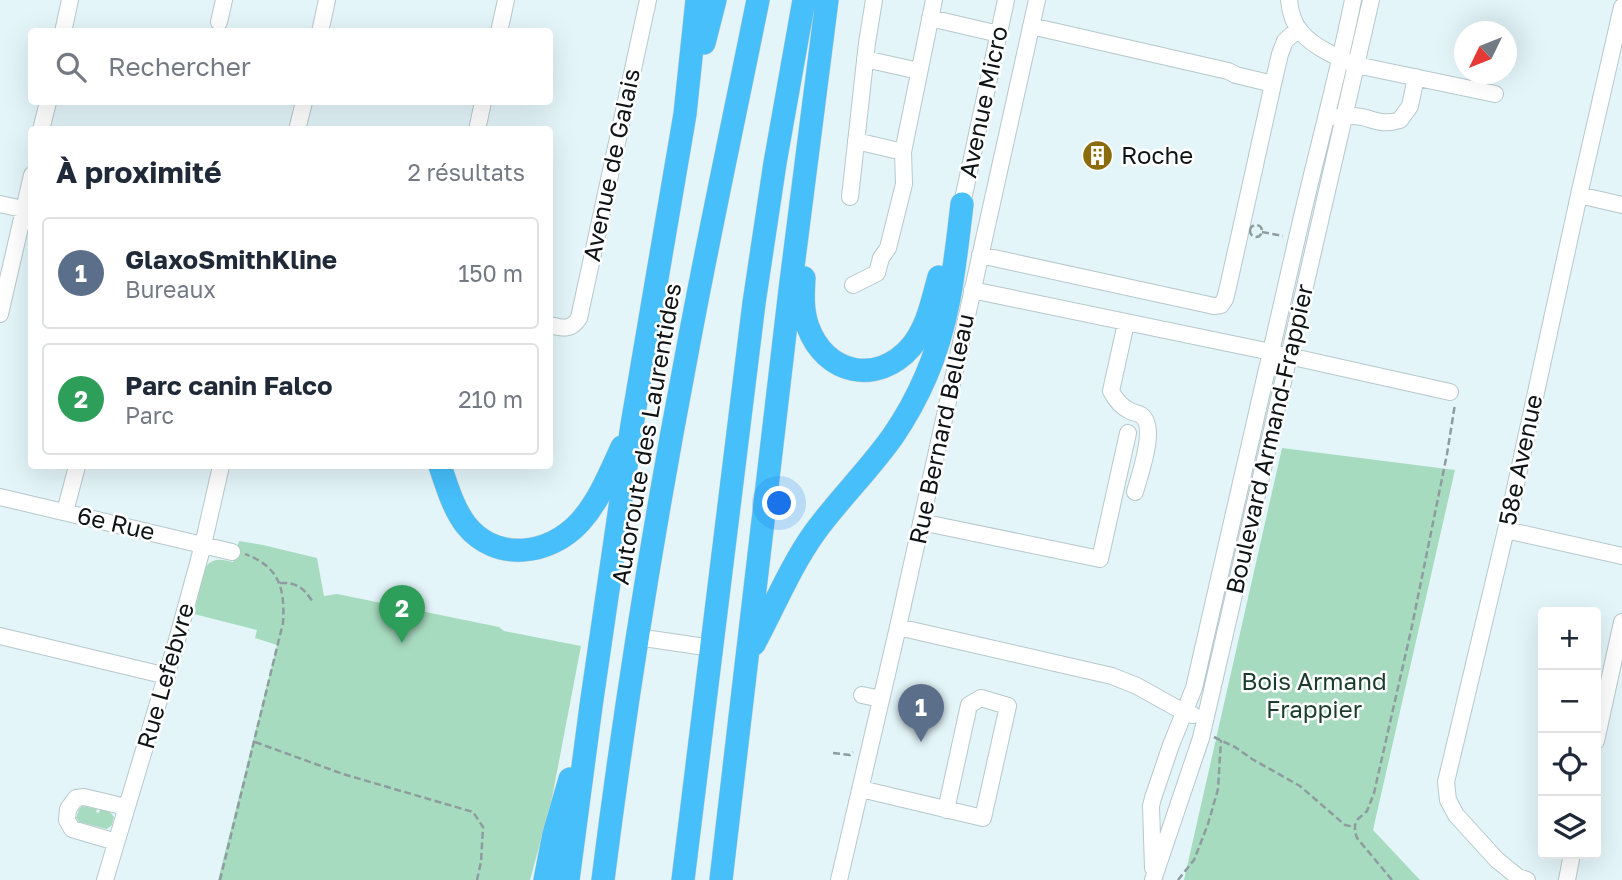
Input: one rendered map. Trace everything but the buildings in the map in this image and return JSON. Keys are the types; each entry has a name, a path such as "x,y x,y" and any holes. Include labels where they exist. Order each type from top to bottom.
{"highway":[{"path":"568,880 632,425 685,114 697,0"},
{"path":"685,114 715,0"},
{"name":"Autoroute des Laurentides","path":"603,880 637,637 685,358 758,0"},
{"path":"683,880 763,239 804,0"},
{"path":"721,880 827,0"},
{"path":"806,163 805,317 820,350 833,362 852,369 867,371 886,366 905,354 918,337 931,307 962,204"},
{"path":"747,656 805,547 893,436 921,388 933,360 946,314 962,204"},
{"path":"441,469 457,510 472,531 486,542 513,551 545,547 572,530 597,500 632,425"},
{"path":"545,880 554,834 591,706"}],"street":[{"path":"64,28 70,0"},
{"path":"219,22 224,0"},
{"path":"321,28 327,0"},
{"path":"500,28 506,0"},
{"name":"Avenue de Galais","path":"553,326 570,328 579,318 648,0"},
{"path":"850,197 874,0"},
{"path":"853,285 877,273 881,258 888,248 904,184 903,152 934,0"},
{"name":"Avenue Micro","path":"962,204 1006,0"},
{"path":"972,290 1037,0"},
{"path":"1289,0 1293,18 1301,32 1322,48 1349,62 1495,94"},
{"name":"Boulevard Armand-Frappier","path":"1153,877 1206,726 1343,119 1353,0"},
{"name":"Boulevard Armand-Frappier","path":"1153,877 1151,806 1194,688 1326,115 1349,62 1371,0"},
{"name":"58e Avenue","path":"1527,880 1518,877 1497,860 1456,815 1447,800 1446,782 1506,530 1578,195 1622,7"},
{"path":"930,18 999,34"},
{"path":"1031,26 1228,71 1273,84"},
{"path":"980,254 1110,284 1214,306 1221,305 1228,287 1280,54 1301,32"},
{"path":"865,59 919,71"},
{"path":"1326,115 1343,119 1354,116 1381,123 1400,120 1410,106 1416,77"},
{"path":"42,126 47,105"},
{"path":"298,126 303,105"},
{"path":"478,126 482,105"},
{"path":"856,141 903,152"},
{"path":"1578,195 1622,205"},
{"path":"0,204 28,210 0,314"},
{"name":"Rue Bernard Belleau","path":"839,880 972,290 1450,392"},
{"path":"1126,323 1111,391 1123,406 1143,417 1146,423 1148,442 1135,492"},
{"path":"921,522 1100,559 1128,433"},
{"path":"65,512 76,469"},
{"name":"Rue Lefebvre","path":"105,880 167,676 203,545 220,469"},
{"name":"6e Rue","path":"0,497 237,552"},
{"path":"1506,530 1622,556"},
{"path":"1598,733 1622,622"},
{"path":"898,627 1112,676 1137,686 1206,726"},
{"path":"0,636 167,676"},
{"path":"637,637 712,648"},
{"path":"862,695 881,699"},
{"path":"861,789 946,810 983,818 1008,706 981,698 969,705 946,810"},
{"path":"116,842 72,829 67,821 68,809 73,801 84,797 126,807"},
{"path":"1567,880 1571,859"}],"path":[{"path":"1262,232 1286,237"},
{"path":"1392,880 1357,838 1355,827 1358,819 1371,806 1412,626 1455,413 1455,398 1450,392"},
{"path":"220,880 283,623 283,600 275,574 266,564 237,552"},
{"path":"279,583 300,586 312,601"},
{"path":"1206,726 1221,740 1300,786 1345,825 1355,827"},
{"path":"1178,880 1194,860 1208,824 1218,789 1221,740"},
{"path":"255,741 343,774 473,812 483,827 477,880"},
{"path":"833,753 850,755 857,750"}],"green space":[{"name":"Bois Armand Frappier","path":"1282,448 1455,470 1373,830 1420,880 1184,880"},
{"path":"239,541 317,558 324,596 337,594 581,646 551,803 530,880 218,880 277,645 255,638 257,630 194,614 204,570 213,561 233,562"},
{"path":"82,806 97,809 96,812 99,813 100,809 110,812 114,817 112,825 107,829 79,822 76,818"}],"place":[{"name":"Roche","path":"1098,156"},
{"name":"Parc canin Falco","path":"402,643"},
{"name":"GlaxoSmithKline","path":"921,742"}]}
